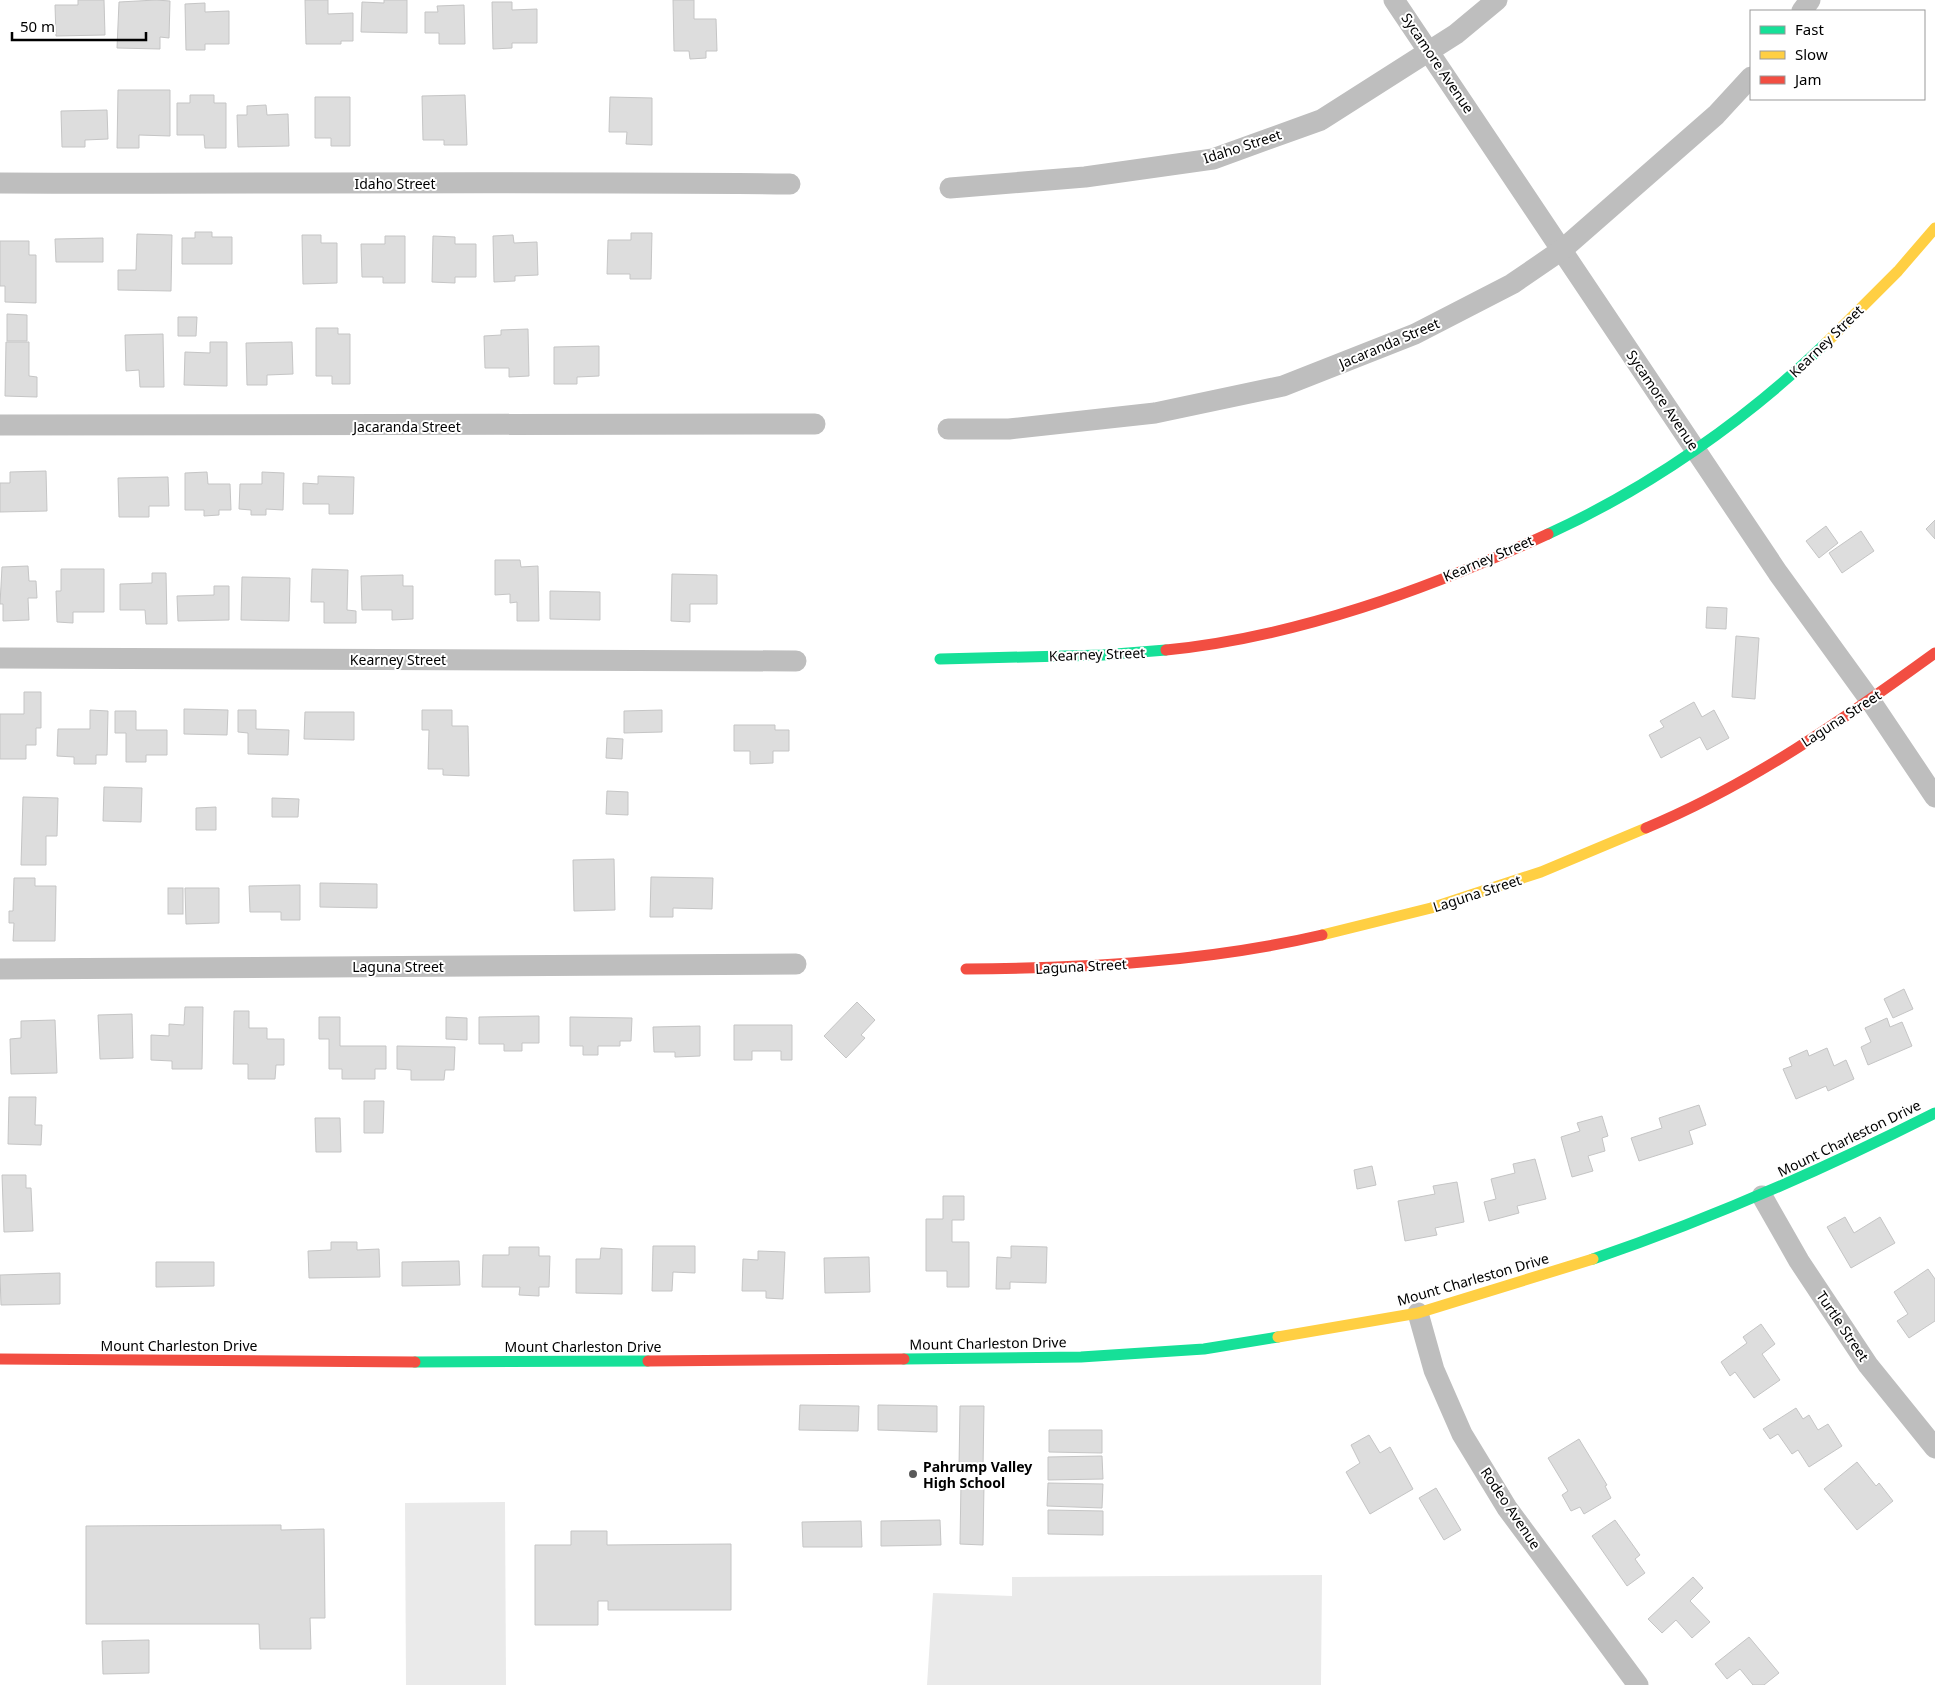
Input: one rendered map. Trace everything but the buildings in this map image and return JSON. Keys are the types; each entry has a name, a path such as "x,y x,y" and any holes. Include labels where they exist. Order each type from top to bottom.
{"street":[{"name":"Sycamore Avenue","path":"1394,0 1778,572 1870,700 1935,798"},
{"name":"Idaho Street","path":"950,188 1085,177 1213,158 1321,120 1430,51 1497,0"},
{"name":"Jacaranda Street","path":"948,430 1009,430 1155,414 1283,386 1415,334 1512,284 1562,249 1716,115 1750,78"},
{"name":"Idaho Street","path":"0,183 583,182 790,184"},
{"name":"Kearney Street","path":"940,659 1145,652 1199,646 1291,628 1382,602 1494,558 1586,515 1695,449 1792,375 1821,348 1935,228"},
{"name":"Jacaranda Street","path":"0,425 815,424"},
{"name":"Laguna Street","path":"966,969 1065,968 1237,951 1320,936 1431,908 1541,872 1693,809 1723,793 1870,700 1935,653"},
{"name":"Kearney Street","path":"0,658 796,661"},
{"name":"Laguna Street","path":"0,968 796,964"},
{"name":"Mount Charleston Drive","path":"0,1359 375,1362 1081,1357 1204,1349 1418,1313 1551,1273 1667,1234 1762,1196 1840,1161 1935,1112"},
{"name":"Turtle Street","path":"1762,1196 1799,1261 1868,1364 1935,1448"},
{"name":"Rodeo Avenue","path":"1418,1313 1434,1370 1462,1434 1507,1508 1638,1685"}],"shaded area":[{"path":"505,1502 506,1685 406,1685 405,1503"},
{"path":"1322,1575 1321,1685 927,1685 933,1593 1012,1596 1012,1577"}],"traffic: fast":[{"path":"1548,534 1623,496 1695,450 1763,399 1826,343"},
{"path":"940,659 1103,655 1166,650"},
{"path":"1593,1259 1637,1244 1767,1192 1935,1113"},
{"path":"904,1359 1081,1357 1204,1349 1278,1337"},
{"path":"415,1362 648,1361"}],"traffic: slow":[{"path":"1826,343 1898,271 1935,228"},
{"path":"1322,935 1431,908 1541,872 1646,828"},
{"path":"1278,1337 1418,1313 1593,1259"}],"traffic: jam":[{"path":"1166,650 1215,644 1264,634 1361,608 1456,574 1548,534"},
{"path":"1646,828 1685,811 1759,771 1831,726 1935,653"},
{"path":"966,969 1056,967 1145,962 1234,952 1322,935"},
{"path":"0,1359 415,1362"},
{"path":"648,1361 904,1359"}],"place":[{"name":"Pahrump Valley High School","path":"913,1474"}]}
